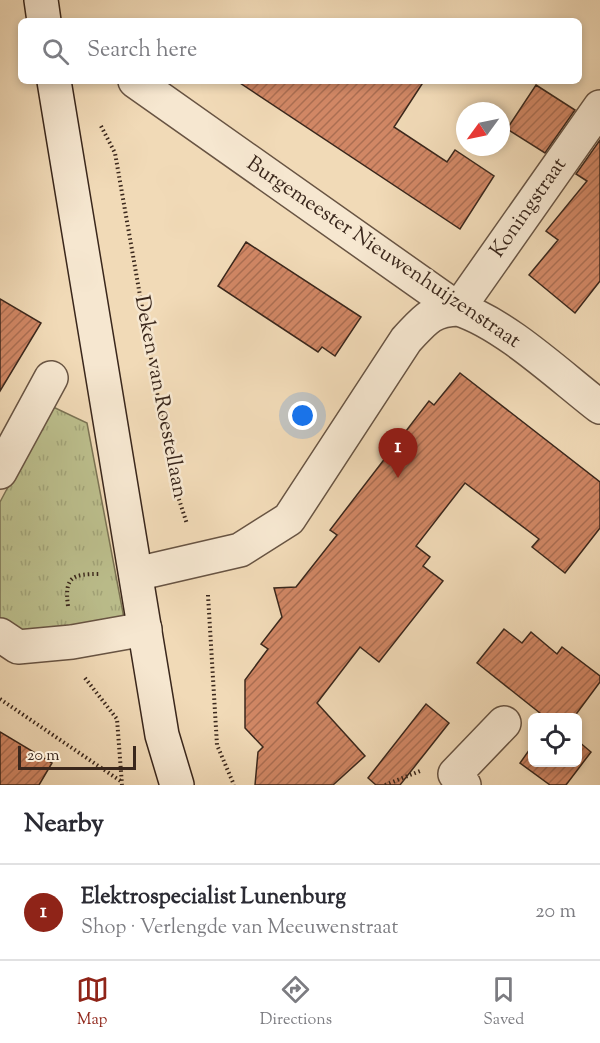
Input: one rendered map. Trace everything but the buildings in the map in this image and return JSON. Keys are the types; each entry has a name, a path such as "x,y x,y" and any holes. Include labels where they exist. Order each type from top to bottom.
{"street":[{"path":"41,0 44,18"},
{"path":"54,84 162,735 177,785"},
{"name":"Burgemeester Nieuwenhuijzenstraat","path":"139,84 458,309 472,313 498,328 600,407"},
{"name":"Koningstraat","path":"458,309 600,106"},
{"path":"136,574 240,550 289,519 406,340 428,316 441,310 458,309"},
{"path":"0,472 51,378"},
{"path":"0,635 18,647 72,642 145,629"},
{"path":"464,785 455,774 504,723"}],"path":[{"name":"Deken van Roestellaan","path":"96,117 115,153 172,478 199,559 211,605 217,745 234,785"},
{"path":"0,699 124,785"}],"green space":[{"path":"51,406 87,423 127,634 0,637 0,502"}],"place":[{"name":"Elektrospecialist Lunenburg","path":"398,478"}]}
